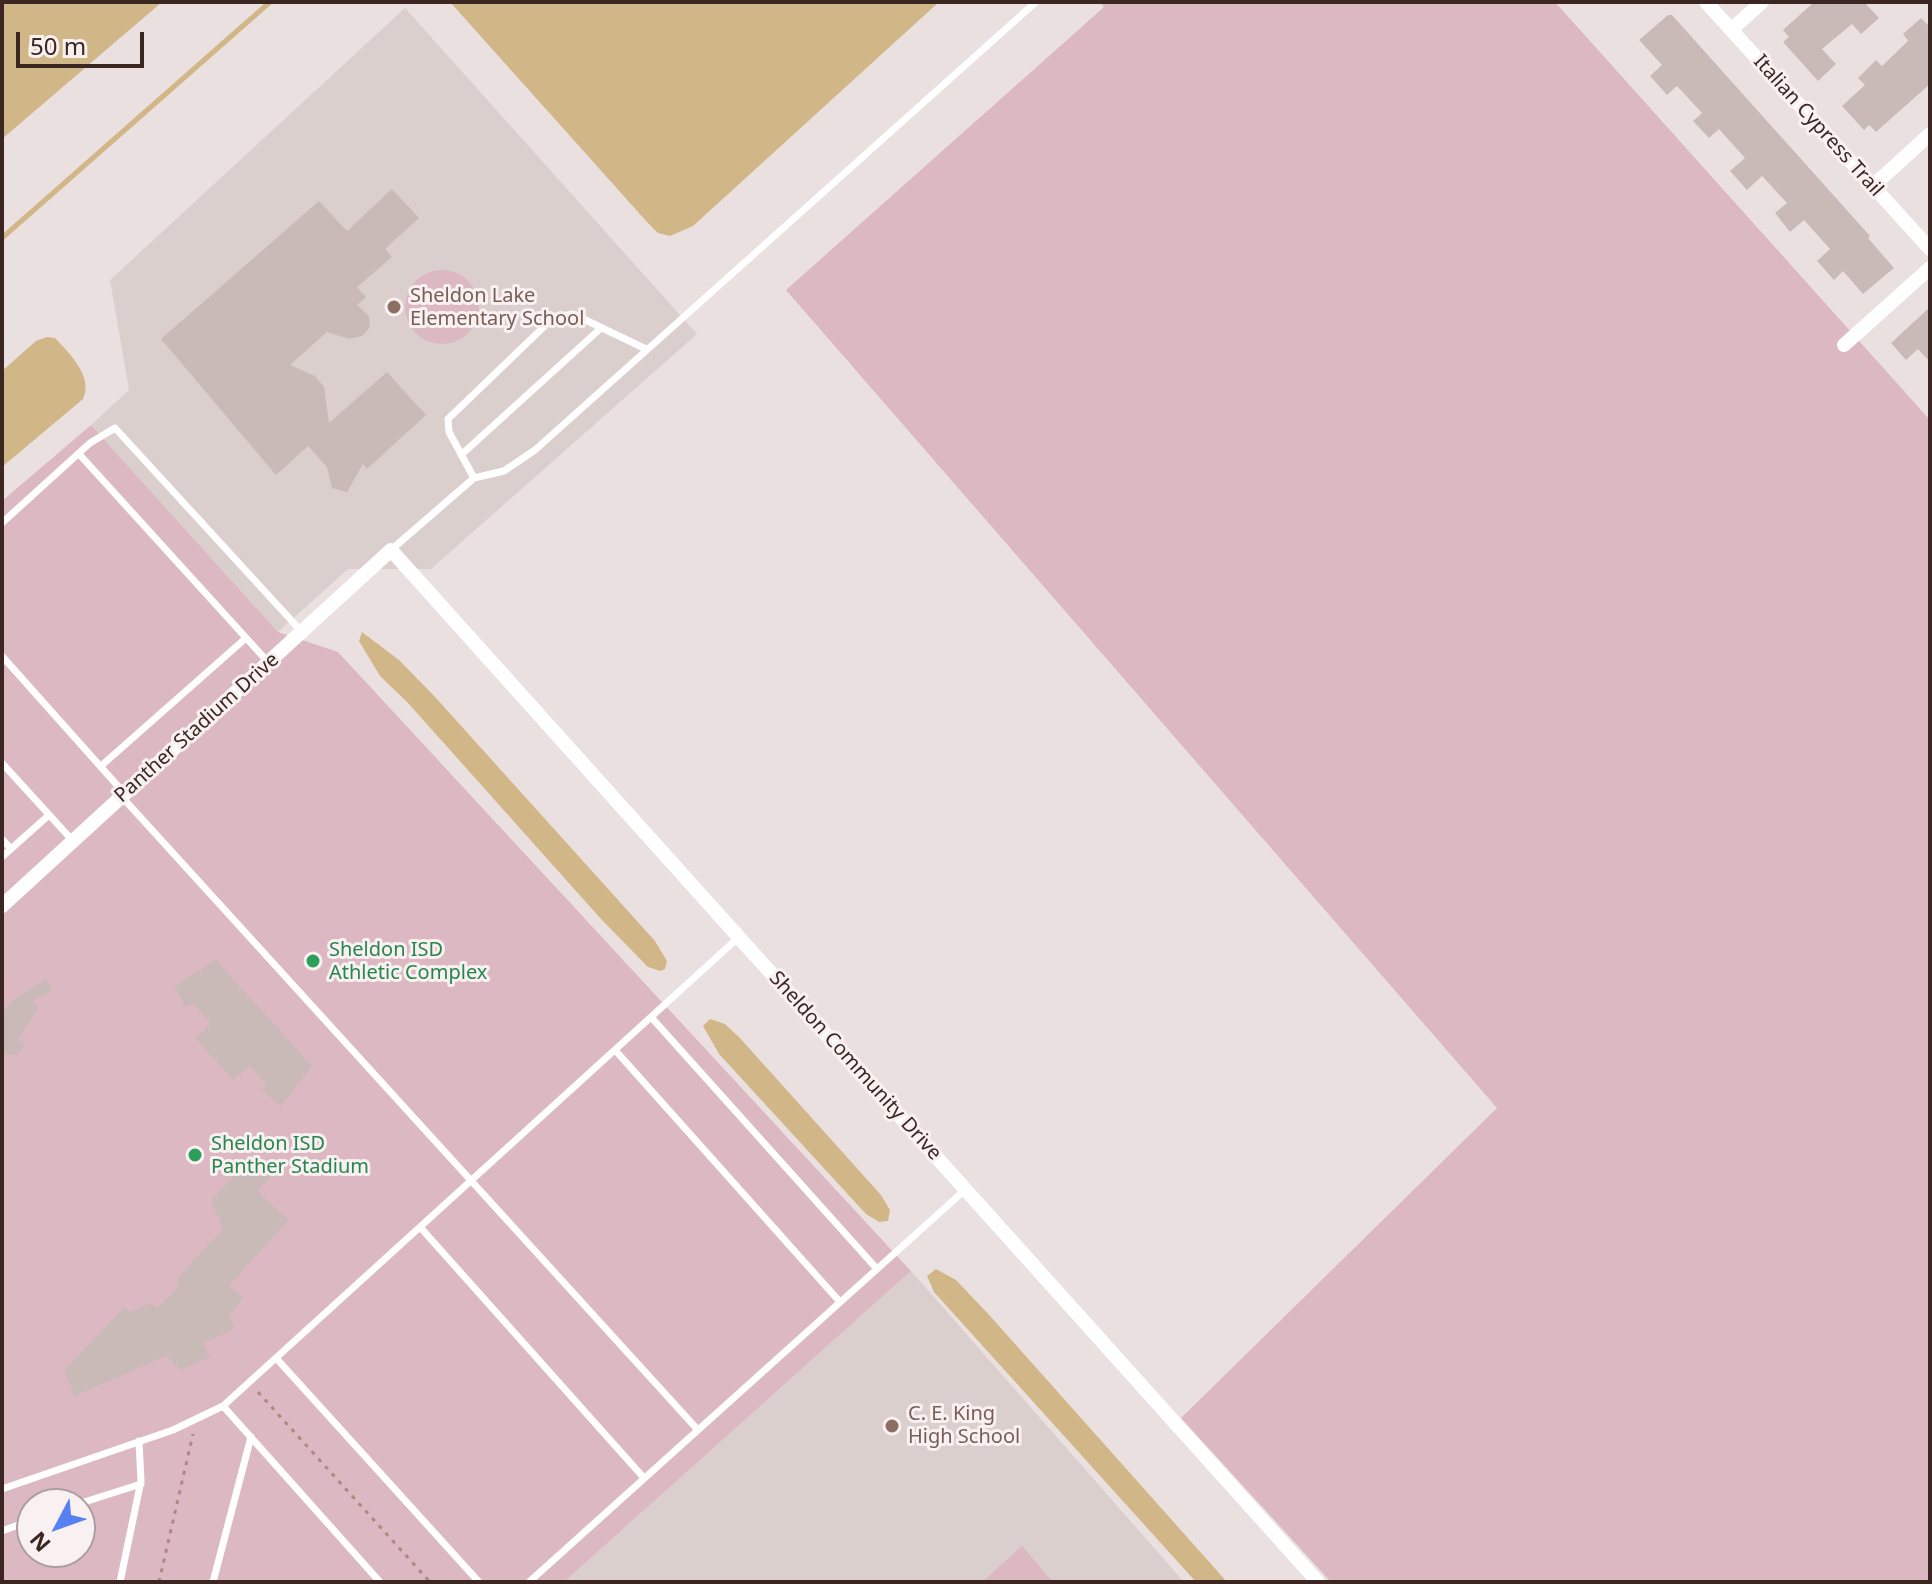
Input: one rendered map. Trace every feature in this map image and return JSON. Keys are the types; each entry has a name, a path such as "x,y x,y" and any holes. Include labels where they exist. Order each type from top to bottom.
{"street":[{"name":"Italian Cypress Trail","path":"1706,2 1930,249"},
{"path":"1731,30 1762,2"},
{"path":"1873,186 1930,134"},
{"path":"1844,345 1930,268"},
{"name":"Panther Stadium Drive","path":"2,906 391,550"},
{"name":"Sheldon Community Drive","path":"391,550 1318,1582"}],"lane":[{"path":"391,550 474,478 504,471 535,450 1036,2"},
{"path":"474,478 449,432 448,419 553,318 573,314 646,349"},
{"path":"461,455 601,328"},
{"path":"2,523 79,454 115,428 302,632"},
{"path":"79,454 268,662"},
{"path":"101,766 246,638"},
{"path":"2,656 101,766 123,795 698,1430"},
{"path":"2,763 73,841"},
{"path":"2,857 49,815"},
{"path":"2,839 11,849"},
{"path":"2,1489 139,1441 223,1406 739,937"},
{"path":"651,1017 877,1269"},
{"path":"615,1050 840,1302"},
{"path":"529,1582 966,1189"},
{"path":"420,1227 644,1478"},
{"path":"276,1358 479,1582"},
{"path":"223,1406 380,1582"},
{"path":"213,1582 251,1437"},
{"path":"120,1582 141,1484 139,1441"},
{"path":"96,1498 141,1484"}],"path":[{"path":"249,1382 430,1582"},
{"path":"159,1582 197,1419"}],"shaded area":[{"path":"2,2 162,2 2,139"},
{"path":"450,2 939,2 693,226 670,236 658,233 647,222"},
{"path":"1100,2 1555,2 1930,420 1930,1582 1331,1582 1181,1418 1497,1108 786,290 1104,7"},
{"name":"Sheldon Lake Elementary School","path":"405,8 697,334 431,569 348,569 278,632 91,425 129,390 110,280"},
{"path":"442,270 456,273 468,281 476,293 479,307 476,321 468,333 456,341 442,344 428,341 416,333 408,321 405,307 408,293 416,281 428,273"},
{"path":"55,338 78,366 86,391 83,399 2,467 2,371 36,341"},
{"name":"Sheldon ISD Athletic Complex","path":"91,425 278,632 338,652 911,1271 564,1582 2,1582 2,501"},
{"path":"362,632 399,660 436,698 655,941 667,961 665,969 661,971 648,967 601,919 408,703 380,676 359,641"},
{"path":"710,1019 725,1024 739,1037 881,1195 890,1210 888,1221 879,1222 866,1214 719,1054 703,1026"},
{"path":"936,1269 956,1280 991,1317 1227,1582 1196,1582 934,1292 927,1276"},
{"name":"C. E. King High School","path":"911,1271 1184,1582 564,1582"},
{"path":"1022,1546 1053,1582 982,1582"}],"building":[{"path":"1814,2 1864,2 1879,18 1861,34 1852,24 1822,49 1836,64 1818,81 1783,42 1789,37 1783,30"},
{"path":"1668,15 1672,15 1870,236 1868,238 1894,268 1863,294 1843,271 1834,280 1817,261 1830,249 1804,220 1790,232 1775,213 1787,203 1762,176 1747,190 1730,171 1745,158 1719,129 1709,138 1693,121 1702,113 1677,86 1667,95 1650,76 1662,65 1639,40"},
{"path":"1921,18 1930,27 1930,84 1876,132 1869,125 1864,130 1842,106 1865,85 1858,78 1876,60 1882,66 1908,41 1903,34"},
{"path":"392,189 419,218 385,249 392,257 357,287 366,297 357,305 369,316 370,327 362,336 349,339 327,332 290,365 315,376 324,387 329,423 387,372 426,415 367,469 363,464 347,492 332,488 327,467 308,446 276,475 161,339 319,201 347,231"},
{"path":"1930,307 1930,362 1918,349 1906,360 1891,343"},
{"path":"216,960 312,1066 281,1106 262,1091 266,1084 250,1066 233,1080 195,1038 211,1024 193,1003 186,1007 174,986"},
{"path":"46,979 53,990 33,1001 38,1008 18,1040 24,1046 17,1055 2,1054 2,1012 13,1000"},
{"path":"255,1153 275,1172 257,1191 289,1220 229,1285 244,1298 229,1315 235,1329 203,1343 210,1357 181,1370 166,1356 75,1396 64,1370 125,1307 130,1312 151,1303 157,1308 179,1287 176,1280 223,1229 211,1200"}],"waterway":[{"path":"2,238 270,2"}],"place":[{"name":"Sheldon Lake Elementary School","path":"394,307"},
{"name":"Sheldon ISD Athletic Complex","path":"313,961"},
{"name":"Sheldon ISD Panther Stadium","path":"195,1155"},
{"name":"C. E. King High School","path":"892,1426"}]}
